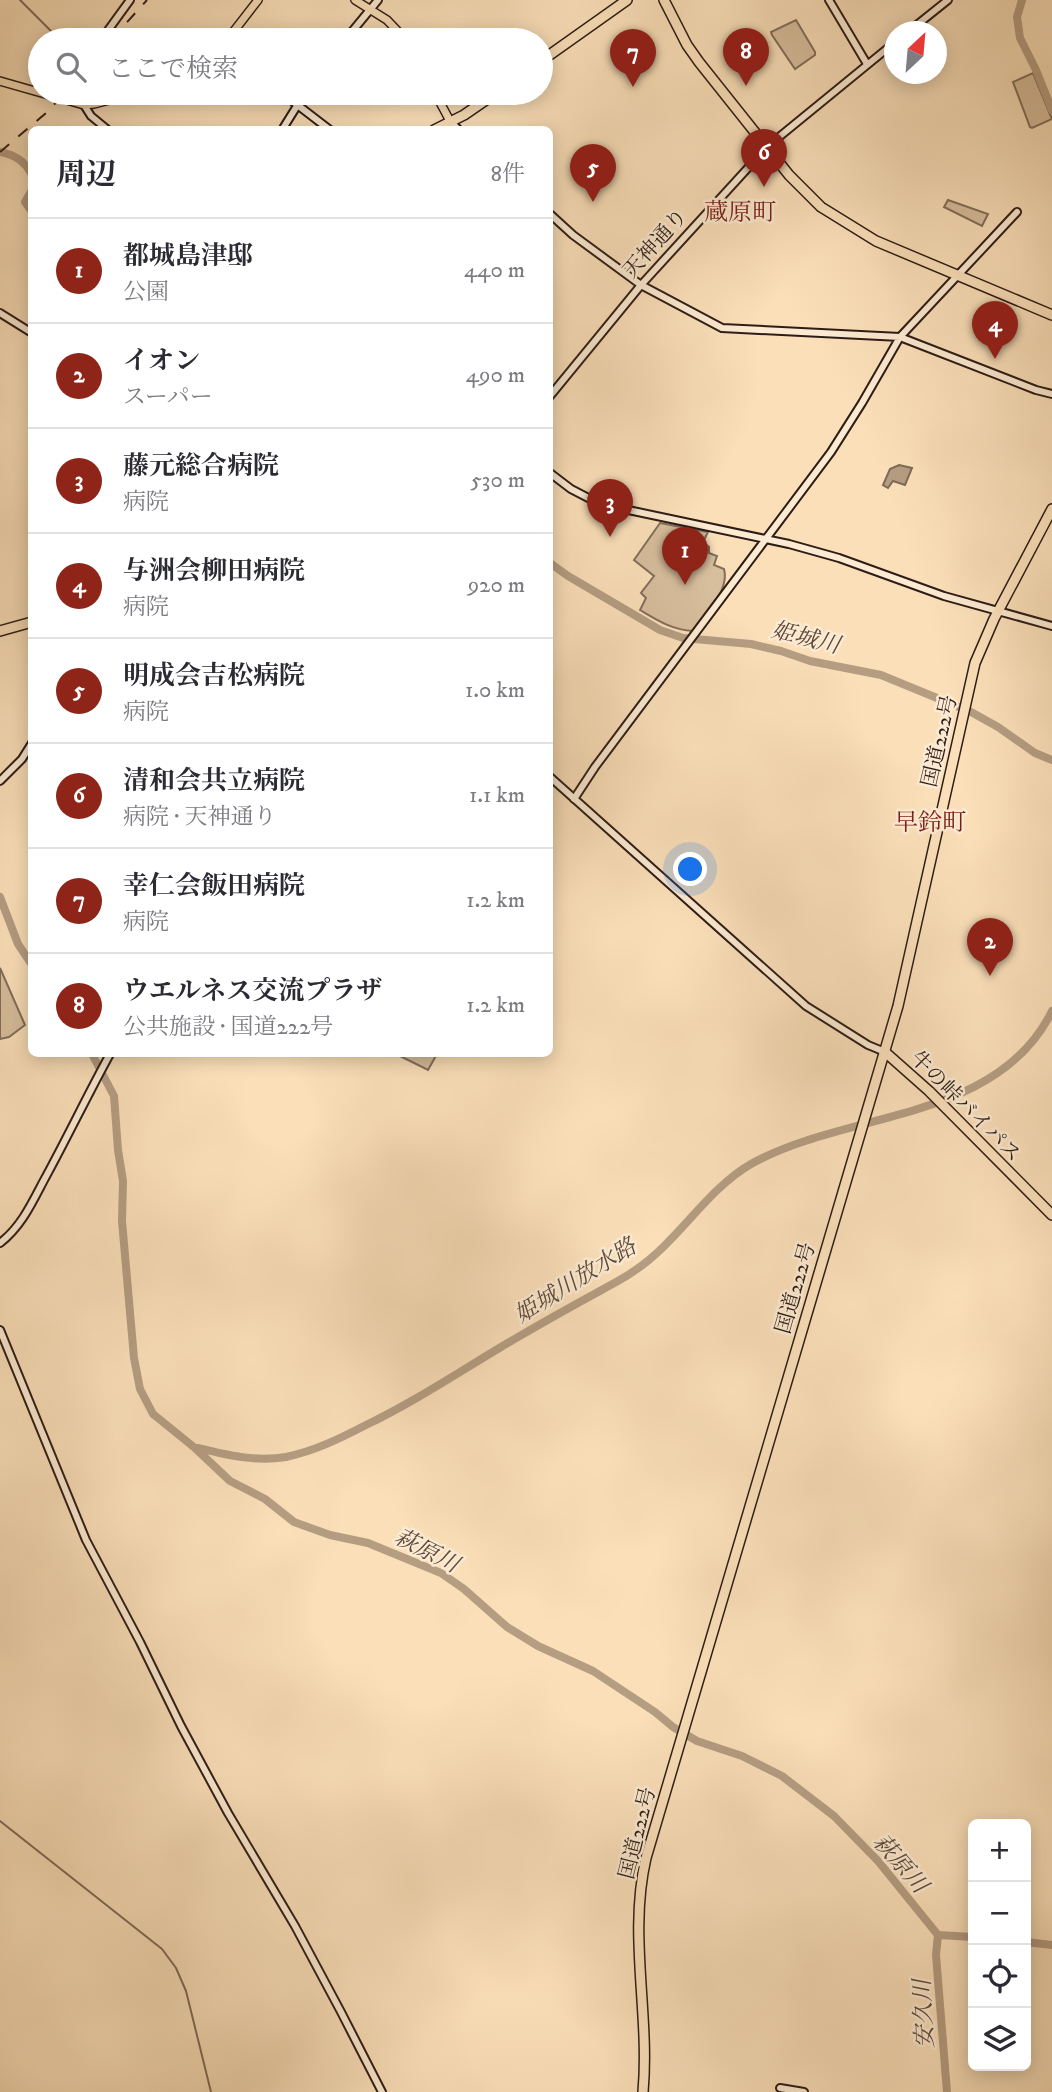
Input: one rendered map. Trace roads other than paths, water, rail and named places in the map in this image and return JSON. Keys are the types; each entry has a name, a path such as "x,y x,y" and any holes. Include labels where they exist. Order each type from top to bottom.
{"highway":[{"path":"553,46 618,0"},
{"path":"553,52 627,0"},
{"path":"664,0 699,62 806,194 876,241 1052,315"},
{"path":"450,121 470,105"},
{"path":"441,126 464,116 479,105"},
{"name":"国道222号","path":"643,2092 646,2057 639,1901 646,1858 898,1006 979,652 1052,509"},
{"path":"0,631 28,623"},
{"name":"牛の峠バイパス","path":"885,1052 929,1091 1052,1215"},
{"path":"877,1074 890,1066 900,1065"}],"main road":[{"path":"236,28 258,0"},
{"path":"355,0 395,28"},
{"path":"0,81 28,88"},
{"path":"441,105 450,121"}],"street":[{"path":"110,28 130,0"},
{"path":"354,28 377,0"},
{"path":"829,0 867,64"},
{"path":"922,21 948,0"},
{"name":"天神通り","path":"553,393 641,285 768,146 884,51"},
{"path":"84,105 91,116 103,126"},
{"path":"284,126 296,105"},
{"path":"298,105 325,126"},
{"path":"450,121 455,126"},
{"path":"574,799 843,434 900,337 1017,212"},
{"path":"553,217 573,235 641,285 722,328 900,337 1052,394"},
{"path":"0,313 28,330"},
{"path":"553,475 571,489 600,504 766,539 839,558 907,584 1052,626"},
{"path":"2,779 28,749"},
{"path":"553,780 806,1006 868,1045 885,1052"},
{"path":"0,1243 22,1220 108,1057"},
{"path":"0,1330 86,1540 181,1726 301,1938 382,2092"},
{"path":"779,2088 804,2092"}],"waterway":[{"path":"20,0 48,28"},
{"path":"1022,0 1017,17 1020,38 1052,110"},
{"name":"姫城川","path":"0,152 19,159 28,169"},
{"name":"姫城川","path":"28,197 25,202 28,206"},
{"name":"姫城川","path":"553,565 660,630 683,638 751,644 810,661 881,675 971,712 1035,753 1052,760"},
{"name":"萩原川","path":"0,897 18,944 28,959"},
{"name":"姫城川放水路","path":"198,1448 252,1458 286,1457 326,1444 382,1417 630,1274 665,1246 720,1188 751,1164 789,1147 831,1133 917,1109 958,1094 995,1075 1027,1048 1052,1011"},
{"name":"萩原川","path":"94,1057 114,1096 123,1181 122,1221 134,1358 140,1389 153,1414 230,1481 265,1499 294,1522 330,1535 368,1543 441,1573 464,1589 507,1627 538,1646 593,1671 673,1727 697,1741 742,1756 782,1776 834,1816 878,1861 938,1935 968,1937"},
{"path":"0,1821 162,1949 176,1968 186,1991 211,2092"},
{"name":"安久川","path":"938,1935 936,1955 947,2092"},
{"name":"萩原川","path":"1031,1943 1052,1945"}],"railway":[{"path":"122,28 147,0"},
{"path":"31,126 54,105"},
{"path":"0,152 28,128"}],"place":[{"name":"ウエルネス交流プラザ","path":"746,86"},
{"name":"幸仁会飯田病院","path":"633,87"},
{"name":"清和会共立病院","path":"764,187"},
{"name":"明成会吉松病院","path":"593,202"},
{"name":"与洲会柳田病院","path":"995,359"},
{"name":"藤元総合病院","path":"610,537"},
{"name":"都城島津邸","path":"685,585"},
{"name":"イオン","path":"990,976"}],"district":[{"name":"蔵原町","path":"740,212"},
{"name":"早鈴町","path":"930,822"}]}
